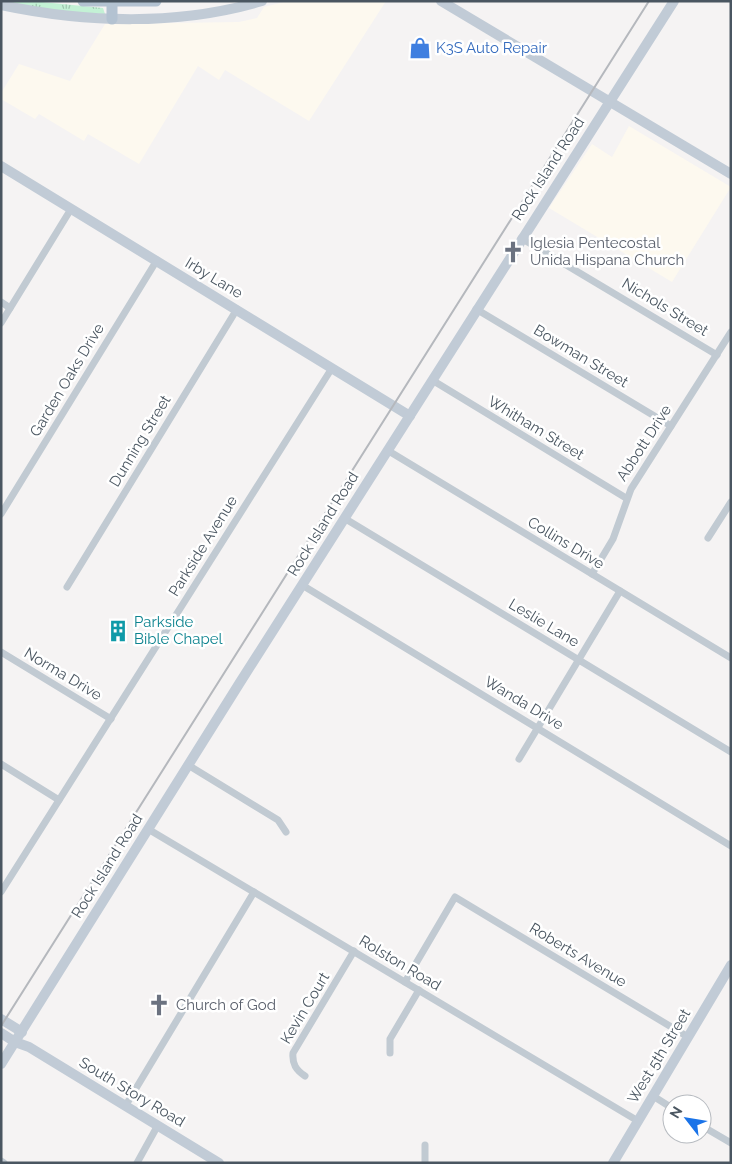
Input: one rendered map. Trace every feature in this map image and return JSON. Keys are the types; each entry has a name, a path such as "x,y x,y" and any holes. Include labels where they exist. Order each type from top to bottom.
{"main road":[{"path":"83,1 156,1"},
{"path":"1,5 44,13 112,19 188,16 244,7 262,1"},
{"path":"441,1 731,174"},
{"name":"Rock Island Road","path":"1,1064 476,309 674,1"},
{"path":"112,2 112,19"},
{"name":"Irby Lane","path":"1,166 410,416"},
{"name":"West 5th Street","path":"614,1162 731,965"},
{"path":"1,1019 22,1032 29,1047"},
{"name":"South Story Road","path":"1,1033 15,1042 29,1047 220,1163"}],"street":[{"path":"1,323 71,208"},
{"name":"Nichols Street","path":"521,238 717,355"},
{"name":"Garden Oaks Drive","path":"1,514 157,260"},
{"path":"1,302 10,308"},
{"name":"Dunning Street","path":"67,587 236,309"},
{"name":"Bowman Street","path":"476,309 672,426"},
{"name":"Abbott Drive","path":"592,574 613,540 621,522 626,498 731,332"},
{"name":"Parkside Avenue","path":"1,892 332,368"},
{"name":"Whitham Street","path":"432,380 626,498"},
{"name":"Collins Drive","path":"387,450 731,658"},
{"path":"708,538 731,502"},
{"name":"Leslie Lane","path":"344,518 731,752"},
{"name":"Wanda Drive","path":"302,586 731,846"},
{"path":"519,759 620,591"},
{"name":"Norma Drive","path":"1,652 111,718"},
{"path":"1,764 59,800"},
{"path":"188,765 278,820 286,832"},
{"name":"Rolston Road","path":"148,829 638,1120"},
{"path":"126,1105 254,892"},
{"name":"Roberts Avenue","path":"406,982 455,897 688,1037"},
{"name":"Kevin Court","path":"305,1076 298,1072 292,1053 354,952"},
{"path":"390,1053 390,1039 420,990"},
{"path":"653,1096 662,1102"},
{"path":"137,1163 158,1125"},
{"path":"712,1132 731,1143"},
{"path":"425,1145 425,1163"}],"shaded area":[{"path":"288,1 386,1 309,121 225,70 219,80 198,66 139,164 88,134 84,141 39,114 35,119 1,99 1,93 19,64 70,81 105,24 239,22 257,18 264,7"},
{"path":"629,126 731,187 672,282 549,208 592,144 612,157"}],"green space":[{"path":"1,1 32,1 103,8 105,14 63,13"}],"railway":[{"path":"1,1026 649,1"}],"place":[{"name":"K3S Auto Repair","path":"420,48"},
{"name":"Iglesia Pentecostal Unida Hispana Church","path":"513,252"},
{"name":"Parkside Bible Chapel","path":"118,631"},
{"name":"Church of God","path":"159,1005"}]}
